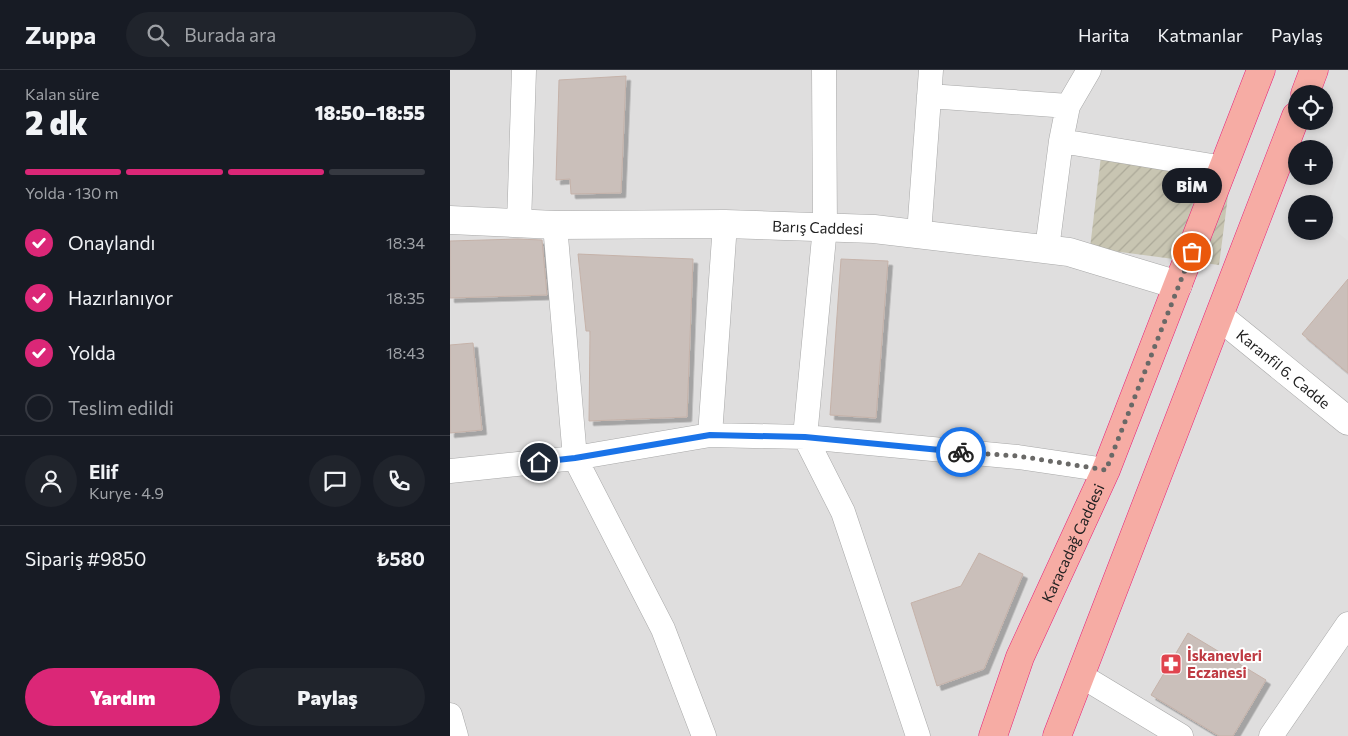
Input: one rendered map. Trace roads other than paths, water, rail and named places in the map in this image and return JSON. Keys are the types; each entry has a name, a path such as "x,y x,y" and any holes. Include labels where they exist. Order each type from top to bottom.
{"highway":[{"name":"Karacadağ Caddesi","path":"991,735 1020,657 1106,470 1261,70"},
{"path":"1308,85 1314,70"},
{"path":"1057,736 1291,130"}],"street":[{"path":"519,224 524,70"},
{"path":"824,70 825,227 805,437 843,512 918,736"},
{"path":"919,234 931,70"},
{"path":"1047,249 1061,141 1068,106 1089,70"},
{"path":"929,96 1068,106"},
{"path":"1061,141 1224,168"},
{"name":"Barış Caddesi","path":"450,220 555,225 725,224 874,229 1069,252 1178,285"},
{"path":"710,435 725,224"},
{"path":"555,225 575,458 663,629 704,736"},
{"name":"Karanfil 6. Cadde","path":"1220,317 1348,421"},
{"path":"450,471 575,458 710,435 805,437 1018,456 1106,470"},
{"path":"1271,736 1348,624"},
{"path":"1080,675 1181,736"},
{"path":"450,715 456,736"}],"place":[{"name":"BİM","path":"1192,252"},
{"name":"İskanevleri Eczanesi","path":"1171,664"}]}
